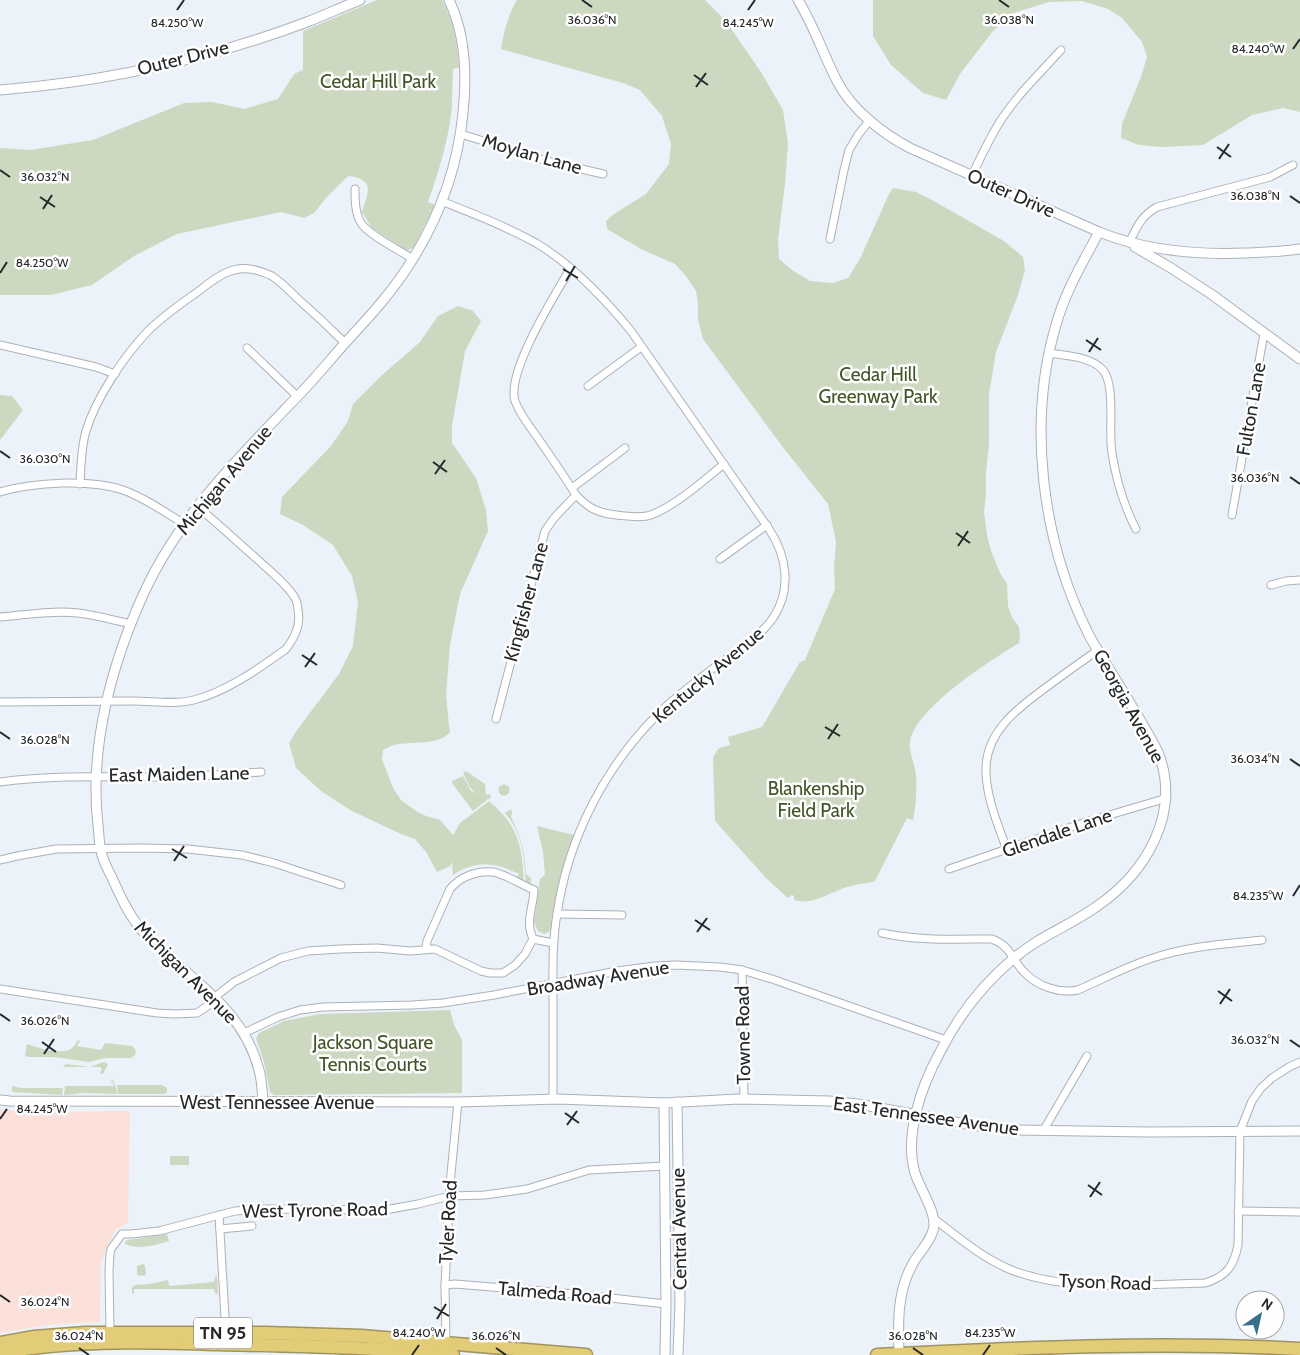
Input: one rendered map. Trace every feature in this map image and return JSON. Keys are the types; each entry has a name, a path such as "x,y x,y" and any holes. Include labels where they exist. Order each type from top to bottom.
{"highway":[{"name":"TN 95","path":"0,1342 59,1334 111,1337 226,1338 251,1344 586,1355"},
{"name":"TN 95","path":"0,1353 111,1337"},
{"path":"876,1355 1131,1350 1208,1345 1300,1349 1299,1355"}],"street":[{"name":"Outer Drive","path":"0,90 94,79 218,51 308,22 360,0"},
{"name":"Michigan Avenue","path":"263,1102 260,1074 256,1059 244,1033 233,1016 138,926 120,898 105,864 100,848 97,776 106,702 121,651 143,595 158,566 184,524 214,485 381,304 413,259 430,227 452,171 461,134 465,62 462,39 449,0"},
{"name":"Outer Drive","path":"798,0 811,22 837,82 851,101 869,121 907,147 1099,232 1129,243 1174,251 1228,254 1300,249"},
{"path":"972,175 996,129 1008,111 1025,88 1061,50"},
{"path":"830,239 849,150 869,121"},
{"name":"Moylan Lane","path":"461,134 547,161 603,174"},
{"path":"1294,165 1270,177 1157,207 1147,212 1129,243 1211,294 1300,359"},
{"path":"355,189 356,212 369,232 413,259"},
{"name":"Kentucky Avenue","path":"441,201 504,226 536,243 570,269 614,310 775,538 782,553 785,570 784,592 775,615 768,626 757,637 698,680 663,709 644,728 618,760 588,811 564,878 556,914 553,984 553,1100"},
{"name":"Georgia Avenue","path":"934,1218 915,1172 912,1138 916,1115 928,1074 957,1020 983,988 1014,958 1053,931 1096,907 1124,885 1157,836 1165,808 1166,782 1158,752 1088,634 1067,587 1055,544 1044,478 1042,428 1049,353 1065,297 1099,232"},
{"path":"1171,268 1170,259 1174,251"},
{"path":"80,484 81,460 86,430 96,406 115,374 148,332 170,312 219,276 240,269 266,273 274,278 345,343"},
{"path":"570,269 533,334 515,381 514,391 515,403 576,495 592,510 638,517 646,516 670,505 724,464"},
{"name":"Fulton Lane","path":"1232,516 1264,333"},
{"path":"0,346 96,367 115,374"},
{"path":"588,386 641,347"},
{"path":"247,348 298,396"},
{"path":"1049,353 1087,360 1098,366 1107,377 1110,390 1110,437 1114,467 1130,517 1136,529"},
{"path":"572,488 625,448"},
{"path":"0,492 22,486 41,484 105,486 128,492 184,524"},
{"name":"Kingfisher Lane","path":"496,719 545,531 554,518 576,495"},
{"path":"0,702 180,702 194,700 215,693 246,676 286,649 296,631 299,618 294,596 267,568 198,507"},
{"path":"720,559 767,526"},
{"path":"1271,585 1300,580"},
{"path":"0,617 71,612 131,624"},
{"path":"1007,850 990,800 987,785 986,770 990,746 1006,721 1019,708 1098,650"},
{"name":"East Maiden Lane","path":"0,782 58,776 207,776 261,772"},
{"name":"Glendale Lane","path":"949,869 1089,821 1166,798"},
{"path":"0,860 45,850 100,848 181,849 242,856 274,863 341,884"},
{"path":"0,989 174,1014 197,1013 206,1009 215,997 234,982 281,958 308,951 377,948 410,951 435,949 481,971 503,973 515,965 525,954 533,940 528,925 534,890 493,872 475,874 460,879 450,890 427,941 426,949"},
{"path":"556,914 622,915"},
{"path":"882,933 920,939 992,940 1000,942 1006,947 1024,973 1038,983 1053,989 1071,992 1155,957 1214,945 1262,940"},
{"path":"533,940 554,943"},
{"name":"Broadway Avenue","path":"244,1033 278,1017 300,1010 323,1007 443,1003 617,971 655,966 693,965 742,970 946,1040"},
{"name":"Towne Road","path":"742,970 744,1100"},
{"path":"1043,1131 1087,1056"},
{"path":"1240,1131 1252,1102 1261,1088 1272,1078 1300,1062"},
{"name":"West Tennessee Avenue","path":"0,1100 96,1102 458,1102 553,1100"},
{"name":"East Tennessee Avenue","path":"553,1100 664,1103 744,1100 829,1101 858,1104 971,1125 1011,1130 1300,1131"},
{"name":"Tyler Road","path":"450,1352 445,1285 450,1184 458,1102"},
{"name":"Central Avenue","path":"677,1102 680,1303 678,1355"},
{"name":"Central Avenue","path":"664,1103 665,1355"},
{"path":"664,1127 677,1127"},
{"name":"Tyson Road","path":"934,1218 979,1253 1010,1269 1034,1277 1063,1282 1096,1284 1205,1283 1221,1276 1231,1266 1236,1257 1238,1245 1240,1131"},
{"path":"665,1166 678,1166"},
{"name":"West Tyrone Road","path":"111,1337 110,1254 111,1249 122,1234 159,1231 198,1222 219,1214 251,1209 385,1210 450,1196 485,1195 528,1189 589,1170 665,1166"},
{"path":"1238,1211 1300,1212"},
{"path":"219,1214 226,1338"},
{"path":"899,1354 899,1302 902,1289 912,1265 932,1234 934,1218"},
{"path":"220,1228 252,1226"},
{"path":"666,1253 678,1252"},
{"name":"Talmeda Road","path":"445,1285 455,1284 555,1292 666,1304"},
{"path":"666,1304 680,1303"}],"shaded area":[{"path":"0,1109 25,1112 130,1111 128,1223 116,1229 101,1263 100,1322 46,1325 0,1333"}],"green space":[{"name":"Cedar Hill Park","path":"377,0 442,0 452,24 457,50 459,67 453,69 449,126 442,159 428,202 435,205 414,247 406,250 372,228 362,212 368,193 366,183 363,180 348,176 314,213 304,218 281,212 177,234 134,256 92,285 51,295 0,295 0,148 30,150 93,140 184,103 212,102 244,109 278,99 294,74 303,70 303,31"},
{"name":"Cedar Hill Greenway Park","path":"517,0 705,0 725,20 761,72 783,110 788,143 778,240 779,259 810,281 833,283 848,278 860,259 893,188 916,192 932,200 1004,241 1023,257 1025,270 1018,295 996,352 989,394 989,443 984,512 991,551 1007,584 1008,606 1012,617 1019,627 1019,643 956,686 926,714 916,728 910,741 916,781 916,804 913,820 907,818 875,881 848,887 814,900 794,900 792,895 788,898 766,878 715,821 713,757 719,748 730,745 728,737 762,727 800,662 805,660 835,589 836,542 828,504 782,446 703,339 698,320 696,291 686,276 675,264 641,249 607,229 606,221 646,194 669,164 671,144 662,116 640,90 623,83 501,49 507,23"},
{"path":"873,0 1300,0 1300,112 1283,108 1252,115 1203,145 1162,147 1139,145 1121,138 1122,124 1147,57 1142,42 1122,18 1108,9 1082,1 1049,2 1014,13 993,31 960,74 946,100 923,93 891,65 873,36"},
{"path":"458,306 473,311 481,321 465,351 452,426 452,443 476,478 486,510 488,531 460,594 450,645 446,694 450,732 432,741 391,746 383,750 382,759 393,788 401,800 416,811 440,820 453,835 460,823 489,801 507,819 517,837 522,858 524,883 516,879 519,874 494,865 478,865 453,875 452,862 450,866 437,872 426,852 415,839 350,810 321,791 296,768 289,743 339,674 353,646 358,602 352,576 333,545 303,525 280,514 282,497 331,446 348,421 353,404 381,376 420,342 438,316"},
{"path":"0,395 12,396 23,410 0,440"},
{"path":"466,771 485,784 486,795 490,794 491,797 489,799 472,790 463,773"},
{"path":"463,776 471,791 488,799 473,811 452,783 452,781"},
{"path":"504,784 510,790 504,796 498,790"},
{"path":"511,809 511,817 517,831 522,845 526,874 531,878 531,882 528,884 526,883 519,837 505,813"},
{"path":"537,826 574,835 559,881 551,927 549,932 544,934 538,931 534,922 540,879 545,875 543,852"},
{"name":"Jackson Square Tennis Courts","path":"450,1010 454,1025 462,1040 462,1093 274,1095 270,1092 264,1062 256,1038 259,1033 284,1021 321,1014"},
{"path":"78,1040 80,1041 77,1046 101,1050 105,1043 132,1046 136,1054 131,1058 105,1058 89,1062 54,1057 28,1057 25,1055 27,1044 43,1049 67,1051"},
{"path":"104,1062 108,1064 103,1074 100,1073 102,1069 100,1067 90,1067"},
{"path":"66,1064 90,1067 63,1067"},
{"path":"112,1079 117,1094 83,1093 64,1095 64,1086 114,1086"},
{"path":"117,1085 162,1085 167,1088 165,1094 118,1094"},
{"path":"12,1086 21,1088 63,1088 62,1095 12,1092"},
{"path":"170,1156 189,1156 189,1165 170,1165"},
{"path":"167,1234 169,1241 158,1244 136,1247 125,1244 128,1240"},
{"path":"143,1264 146,1275 139,1276 137,1274 137,1266"},
{"path":"217,1276 218,1294 215,1293 214,1289 134,1289 132,1294 132,1287 135,1285 168,1280 169,1286 214,1282"}],"park label":[{"name":"Blankenship Field Park","path":"816,799"}]}
